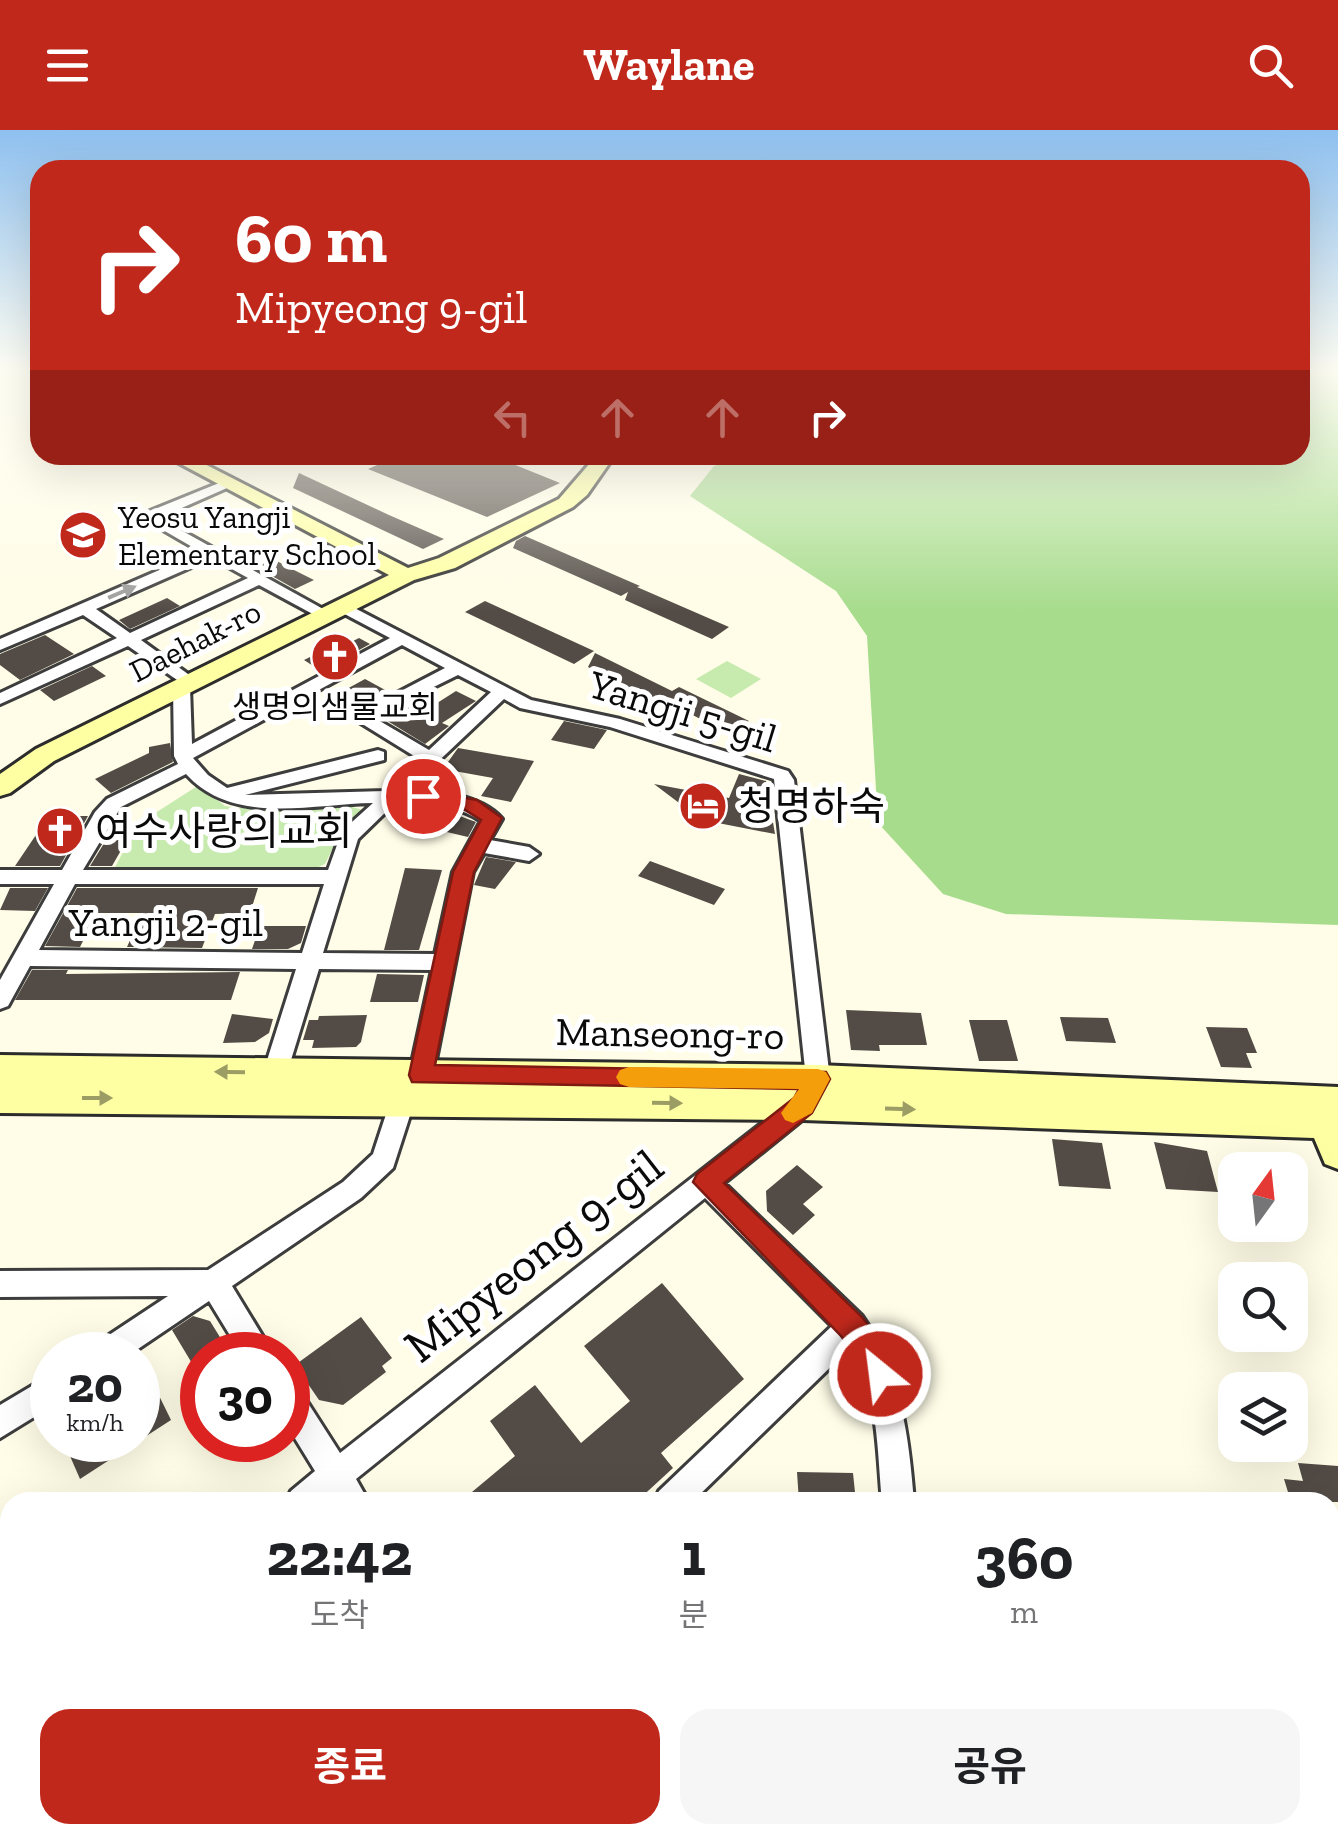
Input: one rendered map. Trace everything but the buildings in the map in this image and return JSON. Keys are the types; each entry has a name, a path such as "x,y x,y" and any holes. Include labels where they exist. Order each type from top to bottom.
{"street":[{"path":"192,465 406,575"},
{"name":"Daehak-ro","path":"0,787 46,756 187,684 406,575 447,563 566,503 580,492 599,465"},
{"name":"Yangji 5-gil","path":"229,484 152,518 259,579 402,638 531,705 614,723 775,772 785,779 810,1092"},
{"path":"0,644 212,553"},
{"path":"0,700 259,579"},
{"path":"84,608 187,684 185,761 223,796 247,802 434,797 465,803 489,814 492,821 463,872 412,1087 380,1167 352,1190 139,1332"},
{"name":"Yangji 2-gil","path":"0,1000 110,807 402,638"},
{"path":"430,758 360,717 458,668"},
{"path":"275,1073 350,836 502,691"},
{"path":"310,800 400,741"},
{"path":"223,796 378,756"},
{"path":"478,845 529,854"},
{"name":"Yangji 2-gil","path":"0,877 336,878"},
{"name":"Yangji 2-gil","path":"23,958 444,962"},
{"name":"Manseong-ro","path":"0,1069 275,1073 412,1087"},
{"name":"Manseong-ro","path":"0,1098 412,1087 810,1092 1332,1121"},
{"name":"Mipyeong 9-gil","path":"344,1489 810,1092"},
{"path":"706,1182 852,1326 870,1350 880,1374 897,1492"},
{"path":"0,1284 214,1283"},
{"path":"214,1283 245,1332"},
{"path":"695,1491 852,1326"},
{"path":"0,1423 30,1403"},
{"path":"310,1435 344,1489"}],"green space":[{"path":"1310,452 1338,452 1338,925 1006,914 943,894 878,823 867,636 836,591 690,496 714,466 1310,465"},
{"path":"727,661 761,679 731,698 696,679"},
{"path":"199,785 225,806 345,805 363,810 343,828 325,864 312,870 114,869 138,824"}],"slow traffic":[{"path":"629,1077 818,1079 803,1105 793,1113"}],"place":[{"name":"Yeosu Yangji Elementary School","path":"83,535"},
{"name":"생명의샘물교회","path":"335,657"},
{"name":"청명하숙","path":"703,806"},
{"name":"여수사랑의교회","path":"60,831"}],"route":[{"path":"423,796 470,804 492,818 463,872 421,1075 818,1079 803,1105 706,1182 852,1326 870,1350 880,1374"}]}
